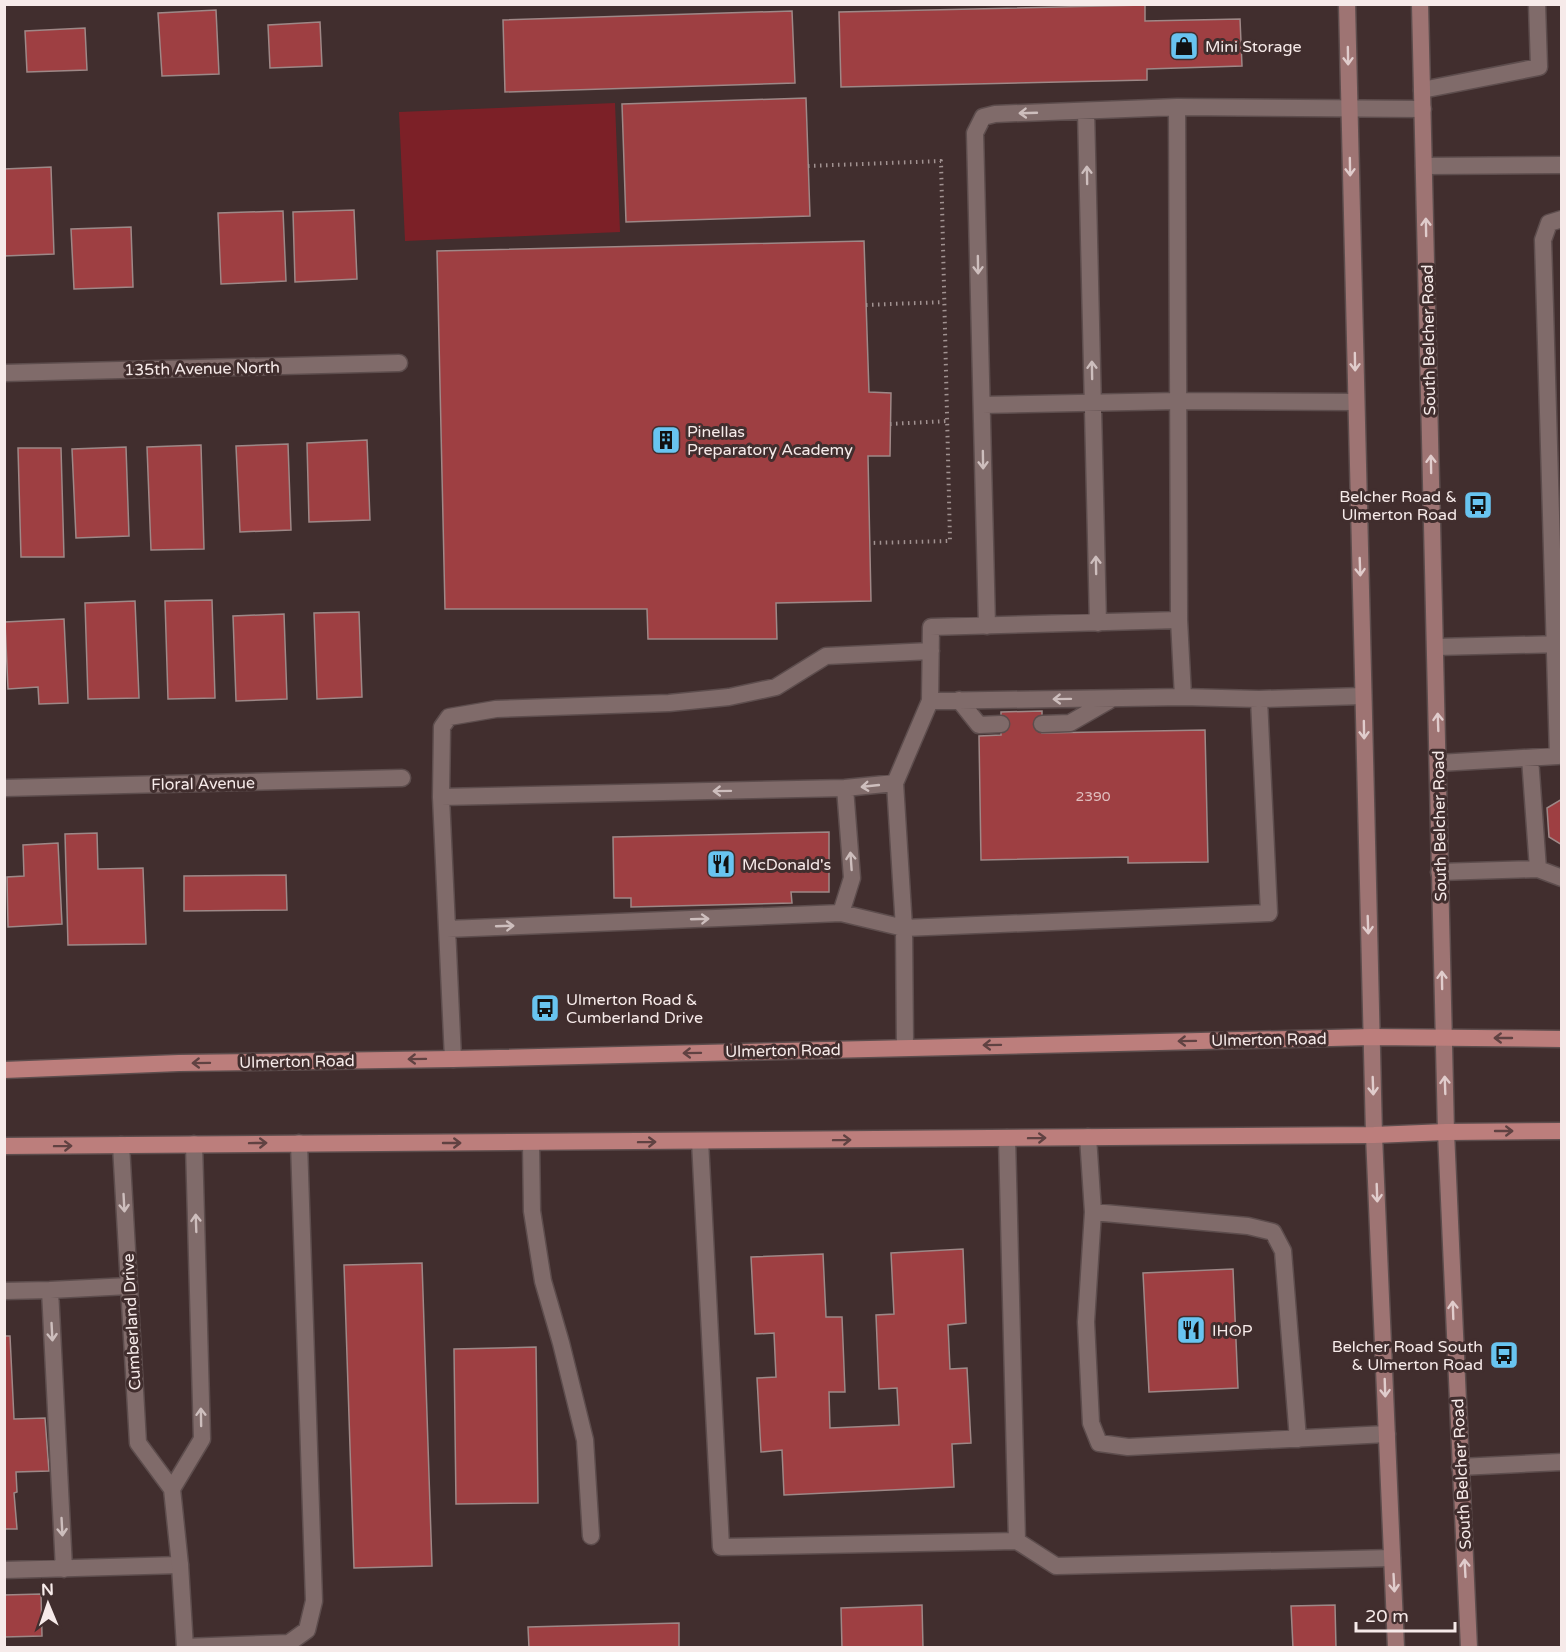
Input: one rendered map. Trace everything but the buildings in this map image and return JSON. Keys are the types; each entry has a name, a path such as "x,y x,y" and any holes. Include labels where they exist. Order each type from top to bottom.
{"main road":[{"path":"1347,4 1371,1037 1396,1647"},
{"name":"South Belcher Road","path":"1420,4 1439,763 1443,1038 1469,1647"},
{"name":"Ulmerton Road","path":"4,1070 178,1063 453,1059 1371,1037 1562,1039"},
{"path":"4,1146 1374,1135 1562,1131"}],"street":[{"path":"1422,90 1539,67 1537,4"},
{"path":"1177,107 1179,620 1183,697"},
{"path":"987,626 975,133 983,117 995,114 1177,107 1423,109"},
{"path":"1086,111 1098,623"},
{"path":"1424,166 1562,165"},
{"path":"1439,763 1558,756 1558,644 1543,240 1549,224 1562,219"},
{"name":"135th Avenue North","path":"4,373 399,363"},
{"path":"981,405 1178,401 1356,402"},
{"path":"905,1047 904,928 896,783 930,701 931,627 1179,620"},
{"path":"1436,647 1558,644"},
{"path":"453,1059 441,796 442,727 448,717 496,709 669,703 729,697 776,687 826,656 931,651"},
{"path":"930,701 1363,696"},
{"path":"1042,724 1070,723 1113,698"},
{"path":"447,929 841,913 904,928 1269,913 1259,699"},
{"path":"959,700 979,725 1001,724"},
{"path":"1530,758 1538,869"},
{"name":"Floral Avenue","path":"4,788 402,778"},
{"path":"441,796 845,788 896,783"},
{"path":"841,913 852,878 845,788"},
{"path":"1440,872 1538,869 1562,878"},
{"path":"1088,1137 1093,1212 1086,1322 1090,1423 1100,1443 1128,1447 1387,1434"},
{"path":"1007,1138 1017,1541"},
{"path":"700,1141 721,1547 1017,1541 1056,1566 1392,1558"},
{"path":"194,1144 202,1439 172,1489 185,1647 289,1643 307,1630 314,1601 299,1143"},
{"path":"531,1143 532,1210 543,1281 561,1342 585,1440 591,1536"},
{"name":"Cumberland Drive","path":"121,1145 138,1443 172,1489"},
{"path":"1093,1212 1248,1226 1273,1232 1283,1251 1298,1439"},
{"path":"4,1291 129,1286"},
{"path":"50,1290 64,1569"},
{"path":"1460,1467 1562,1462"},
{"path":"4,1570 180,1565"}],"path":[{"path":"808,166 941,162 950,541 870,543"},
{"path":"866,305 944,302"},
{"path":"890,424 947,421"}],"shaded area":[{"path":"615,103 620,232 405,241 399,112"}],"place":[{"name":"Mini Storage","path":"1184,46"},
{"name":"Pinellas Preparatory Academy","path":"666,440"},
{"name":"Belcher Road & Ulmerton Road","path":"1478,505"},
{"name":"McDonald's","path":"721,864"},
{"name":"Ulmerton Road & Cumberland Drive","path":"545,1008"},
{"name":"IHOP","path":"1191,1330"},
{"name":"Belcher Road South & Ulmerton Road","path":"1504,1355"}]}
